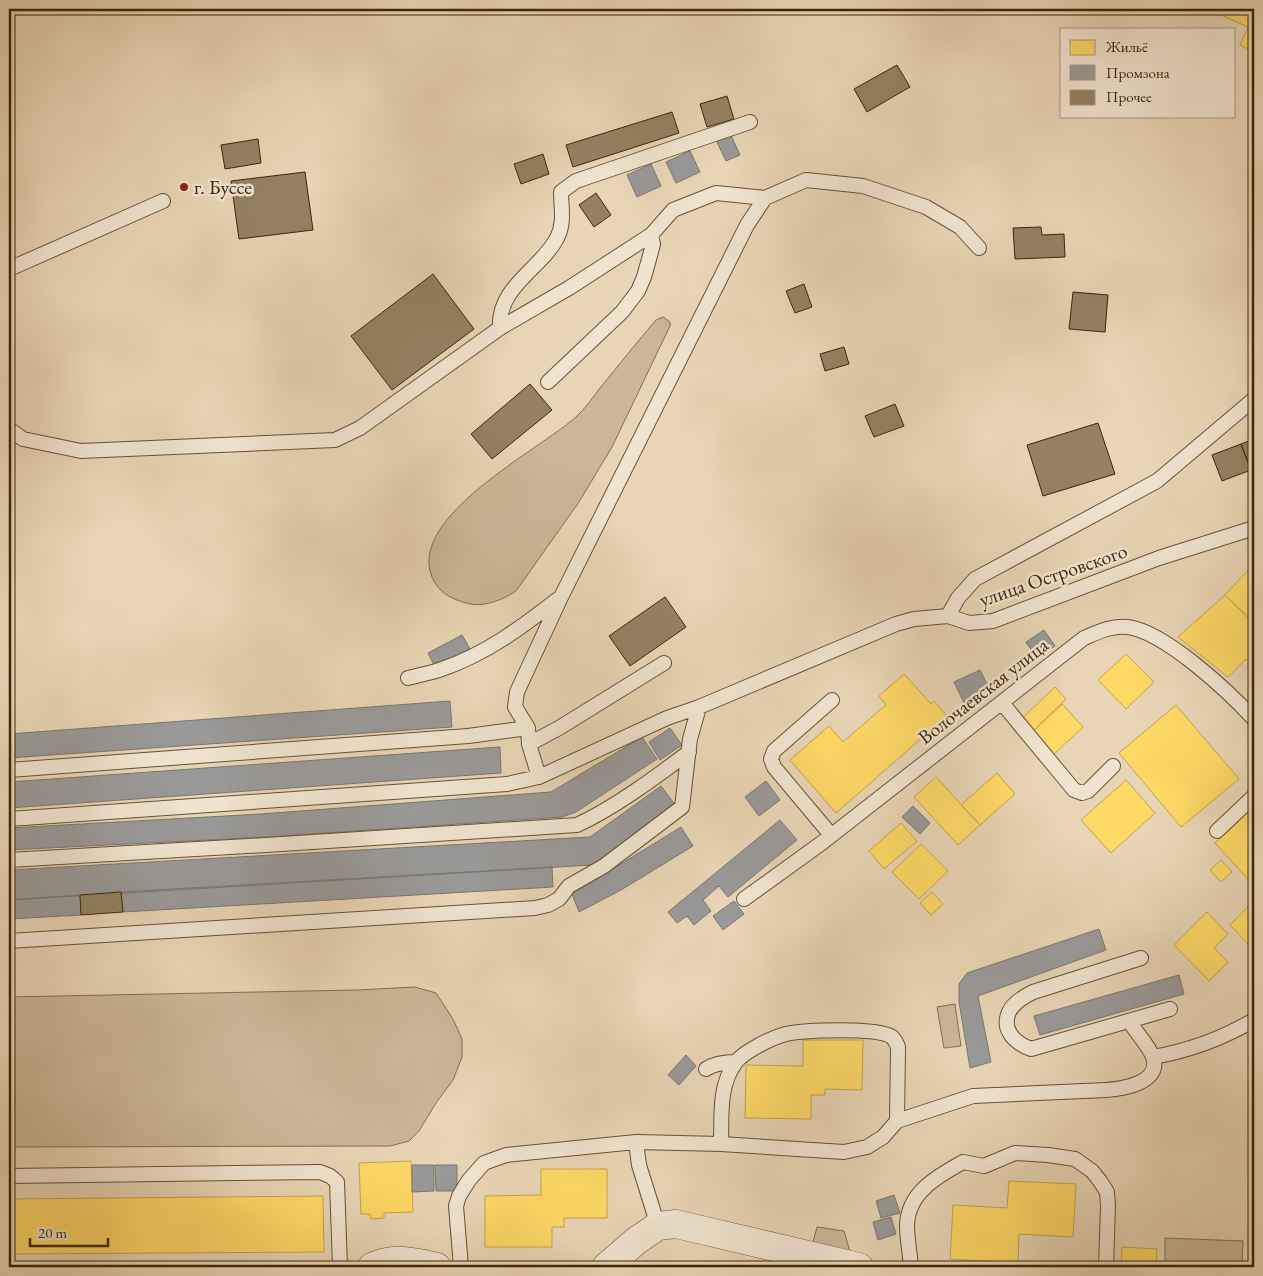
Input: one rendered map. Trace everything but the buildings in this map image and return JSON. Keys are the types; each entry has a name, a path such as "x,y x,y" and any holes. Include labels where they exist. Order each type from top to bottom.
{"street":[{"path":"606,1267 636,1241 658,1226 676,1224 859,1267"},
{"path":"372,1267 392,1261 414,1262 437,1267"}],"lane":[{"path":"500,328 500,317 512,290 552,247 558,236 562,212 562,192 568,185 576,180 750,122"},
{"path":"9,429 23,440 81,450 335,440 360,428 500,328 569,288 651,235 673,210 716,193 765,198 806,180 863,186 926,207 960,227 979,248"},
{"path":"539,777 529,744 528,728 515,707 517,692 561,597 747,225 765,198"},
{"path":"9,269 162,201"},
{"path":"548,382 622,312 638,291 644,278 653,244 651,235"},
{"path":"948,616 958,598 975,579 1157,481 1254,399"},
{"name":"улица Островского","path":"9,819 507,784 539,777 666,718 699,707 896,624 914,619 948,616 969,623 993,621 1159,558 1254,528"},
{"path":"408,678 441,669 490,647 515,632 561,597"},
{"name":"Волочаевская улица","path":"744,899 831,835 1084,638 1106,629 1126,626 1142,630 1176,650 1254,718"},
{"path":"529,744 559,728 664,663"},
{"path":"831,835 774,766 771,759 774,752 832,700"},
{"path":"1002,703 1074,790 1082,793 1088,791 1113,766"},
{"path":"9,941 535,908 548,905 559,899 569,886 604,866 682,807 692,732 699,707"},
{"path":"9,770 468,736 528,728"},
{"path":"9,860 577,825 593,818 667,769 689,752"},
{"path":"1217,831 1254,796"},
{"path":"1141,958 1033,992 1022,998 1009,1012 1007,1023 1011,1037 1020,1045 1031,1048 1170,1010"},
{"path":"1153,1057 1186,1050 1242,1027 1254,1020"},
{"path":"461,1267 456,1206 459,1196 469,1180 484,1163 506,1155 636,1142 721,1144 844,1152 867,1147 883,1137 897,1121 973,1096 1125,1088 1142,1082 1152,1073 1153,1057 1129,1021"},
{"path":"721,1144 723,1089 736,1062 745,1053 785,1034 821,1029 881,1033 894,1038 898,1047 897,1121"},
{"path":"706,1069 711,1065 736,1062"},
{"path":"636,1142 639,1165 658,1226"},
{"path":"911,1267 907,1223 911,1207 919,1192 936,1178 964,1162 984,1166 1015,1153 1048,1154 1075,1159 1100,1181 1107,1192 1108,1206 1106,1267"},
{"path":"9,1176 320,1172 330,1176 337,1182 340,1267"}],"shaded area":[{"path":"663,317 670,322 670,326 612,447 579,502 516,591 486,604 460,601 446,594 438,587 432,577 429,554 439,531 457,509 481,487 576,417 656,320"},
{"path":"415,987 436,993 453,1019 462,1039 462,1057 453,1080 419,1131 409,1141 390,1146 9,1147 9,997 357,990"},
{"path":"955,1004 961,1046 944,1048 937,1007"},
{"path":"817,1227 844,1231 851,1255 812,1246"},
{"path":"1165,1238 1243,1241 1242,1267 1165,1267"}],"place":[{"name":"г. Буссе","path":"184,187"}]}
